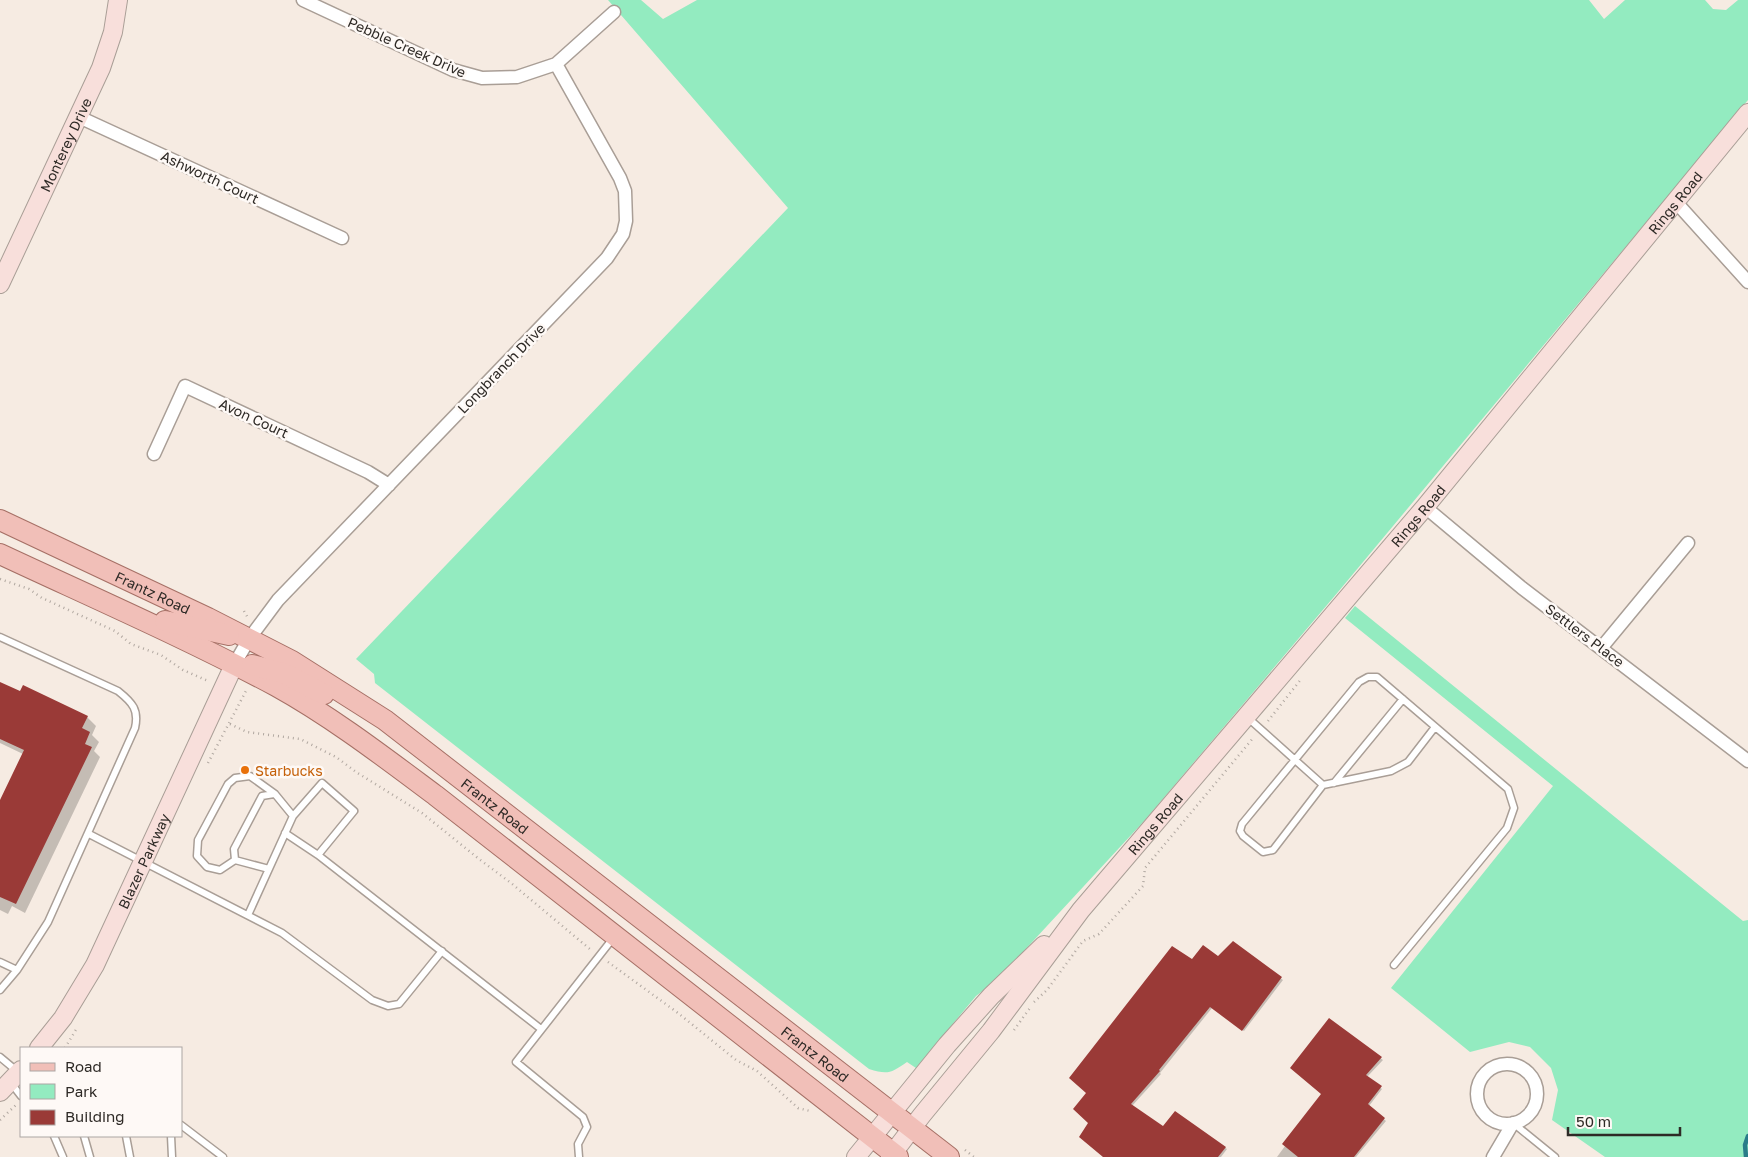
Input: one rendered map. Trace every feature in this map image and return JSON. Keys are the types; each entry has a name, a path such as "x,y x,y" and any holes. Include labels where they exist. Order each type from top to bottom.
{"main road":[{"name":"Monterey Drive","path":"0,284 101,68 113,32 118,0"},
{"name":"Rings Road","path":"894,1156 911,1128 991,1031 1081,910 1424,507 1674,200 1748,113"},
{"name":"Frantz Road","path":"0,520 292,660 374,713 453,771 949,1157"},
{"path":"0,554 277,687 368,745 615,936 894,1156"},
{"path":"121,611 202,631 249,639"},
{"path":"234,665 257,664 274,670 337,701 374,713"},
{"name":"Blazer Parkway","path":"40,1047 63,1018 91,972 144,862 234,665"},
{"name":"Rings Road","path":"856,1157 947,1045 991,996 1081,910"}],"street":[{"name":"Pebble Creek Drive","path":"303,0 453,70 482,78 516,76 556,64 614,12"},
{"name":"Longbranch Drive","path":"234,665 249,639 278,600 608,258 623,234 627,206 620,178 556,64"},
{"name":"Ashworth Court","path":"79,117 342,238"},
{"path":"1674,200 1748,282"},
{"name":"Avon Court","path":"154,454 185,386 360,468 388,485"},
{"name":"Settlers Place","path":"1424,507 1522,588 1602,647 1748,762"},
{"path":"1602,647 1688,543"},
{"path":"1493,1157 1512,1123 1524,1118 1531,1111 1536,1101 1537,1091 1534,1081 1520,1067 1501,1064 1484,1074 1479,1082 1478,1101 1487,1117 1496,1122 1512,1123"}],"lane":[{"path":"0,637 118,691 132,701 138,714 135,728 48,922 17,970 0,990"},
{"path":"1394,965 1507,828 1514,808 1508,789 1377,677 1364,680 1242,824 1240,831 1243,836 1263,852 1273,850 1324,785 1391,771 1408,762 1435,727"},
{"path":"1334,783 1403,699"},
{"path":"1246,716 1324,785"},
{"path":"269,869 236,860 220,870 207,867 197,856 198,840 228,784 235,778 250,776 275,794 293,816"},
{"path":"248,915 293,816 322,783 354,811 318,855"},
{"path":"236,860 234,849 262,796 275,794"},
{"path":"286,833 318,855 541,1029"},
{"path":"89,834 282,933 372,1000 388,1006 399,1004 442,951"},
{"path":"579,1157 578,1144 587,1127 583,1117 516,1062 615,936"},
{"path":"0,962 17,970"},
{"path":"0,1057 20,1094"},
{"path":"1512,1123 1555,1157"},
{"path":"182,1125 223,1157"},
{"path":"54,1137 63,1157"},
{"path":"84,1137 90,1157"},
{"path":"126,1137 130,1157"},
{"path":"171,1137 172,1157"}],"path":[{"path":"0,579 29,589 42,598 115,631 131,644 161,655 192,675 243,698"},
{"path":"1013,1030 1034,1002 1047,990 1083,941 1099,934 1143,886 1145,868 1303,677"},
{"path":"230,724 248,732 300,740 336,757 356,772 422,813 599,956 678,1013 736,1060 758,1071 798,1108 814,1113"},
{"path":"0,1120 20,1101"}],"green space":[{"path":"608,0 641,0 663,19 697,0 1589,0 1604,19 1625,0 1705,0 1713,9 1726,10 1738,0 1748,0 1748,100 1338,592 1145,820 997,980 976,996 916,1068 907,1062 893,1071 881,1072 869,1069 375,683 374,674 356,659 788,208"},
{"path":"1355,606 1743,921 1748,920 1748,1157 1605,1157 1552,1120 1558,1090 1551,1068 1530,1047 1509,1042 1470,1052 1391,988 1553,786 1345,618"}],"building":[{"path":"0,682 20,691 23,685 88,716 82,728 90,732 85,744 92,747 16,904 0,897 0,800 24,750 0,739"},
{"path":"1233,941 1282,977 1242,1031 1210,1007 1160,1071 1131,1104 1163,1126 1175,1111 1226,1147 1218,1157 1103,1157 1079,1137 1088,1123 1073,1109 1086,1093 1069,1078 1172,946 1192,959 1203,945 1218,956"},
{"path":"1329,1018 1382,1057 1366,1075 1382,1086 1368,1104 1385,1118 1354,1157 1298,1157 1282,1144 1321,1094 1290,1068"}],"waterway":[{"path":"1746,1157 1745,1145 1748,1136"}],"place":[{"name":"Starbucks","path":"245,770"}]}
